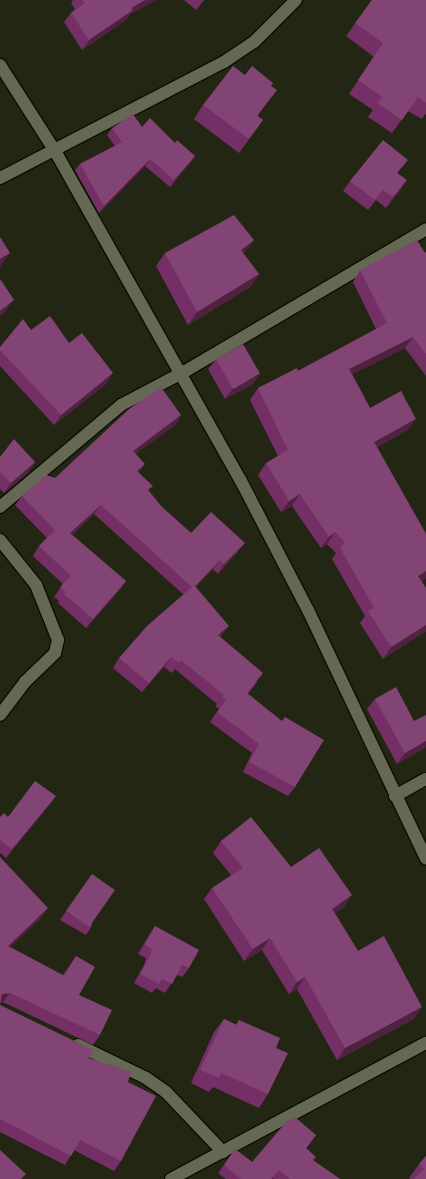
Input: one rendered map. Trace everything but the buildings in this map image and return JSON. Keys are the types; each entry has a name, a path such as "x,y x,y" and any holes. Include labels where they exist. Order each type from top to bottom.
{"street":[{"path":"0,178 224,62 254,42 296,0"},
{"path":"0,64 55,151 182,373 308,610 426,858"},
{"path":"0,506 121,405 182,373 426,229"},
{"path":"0,540 36,585 58,640 55,653 25,682 0,716"},
{"path":"395,796 426,779"},
{"path":"62,1037 146,1078 166,1092 223,1152"},
{"path":"171,1179 426,1043"}]}
